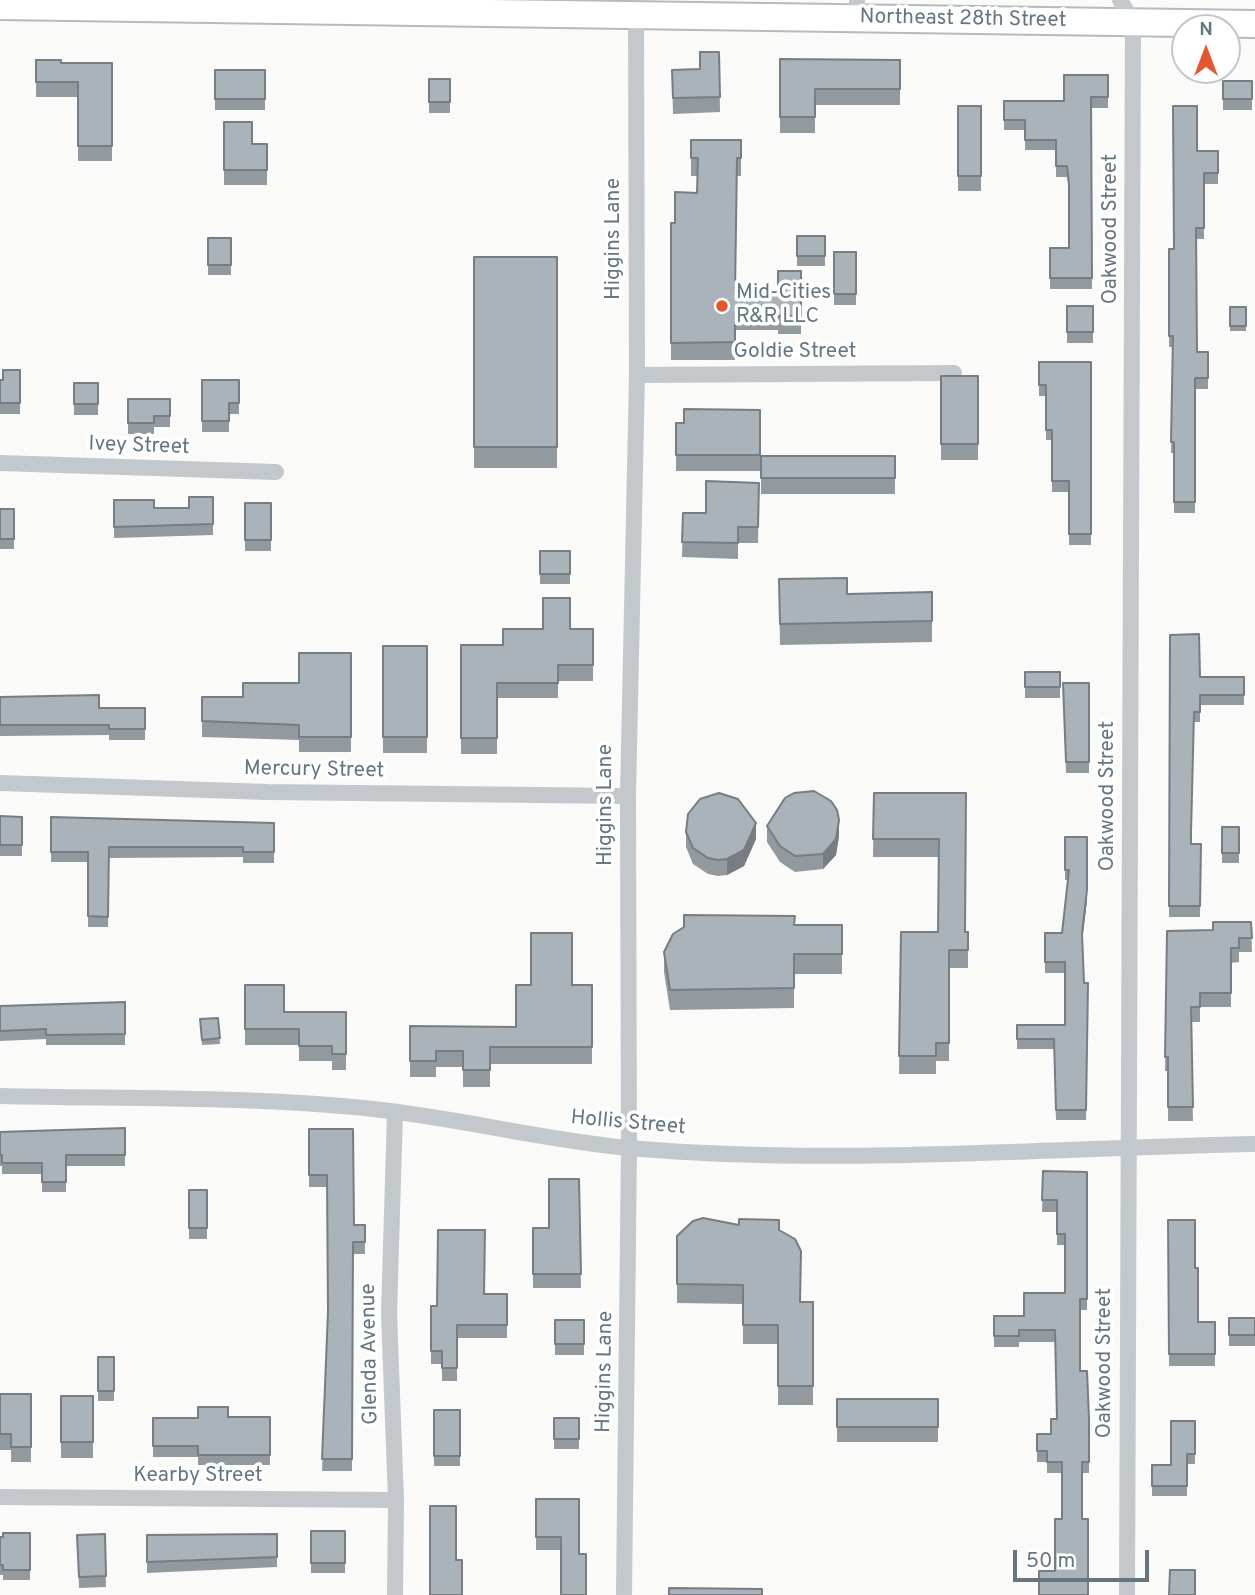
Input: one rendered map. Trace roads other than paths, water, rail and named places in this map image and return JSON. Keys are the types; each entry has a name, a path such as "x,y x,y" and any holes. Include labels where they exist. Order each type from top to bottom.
{"main road":[{"name":"Northeast 28th Street","path":"0,6 575,7 636,16 857,9 1126,11 1255,23"}],"street":[{"name":"Oakwood Street","path":"1126,11 1129,1146 1127,1595"},
{"name":"Higgins Lane","path":"624,1595 629,1147 628,796 637,375 636,16"},
{"name":"Goldie Street","path":"637,375 954,373"},
{"name":"Ivey Street","path":"0,463 276,472"},
{"name":"Mercury Street","path":"0,783 267,792 628,796"},
{"name":"Hollis Street","path":"0,1096 246,1102 395,1112 531,1135 629,1147 834,1154 1255,1144"},
{"name":"Glenda Avenue","path":"395,1112 389,1313 396,1500 395,1595"},
{"name":"Kearby Street","path":"0,1497 396,1500"}],"place":[{"name":"Mid-Cities R&R LLC","path":"722,306"}]}
